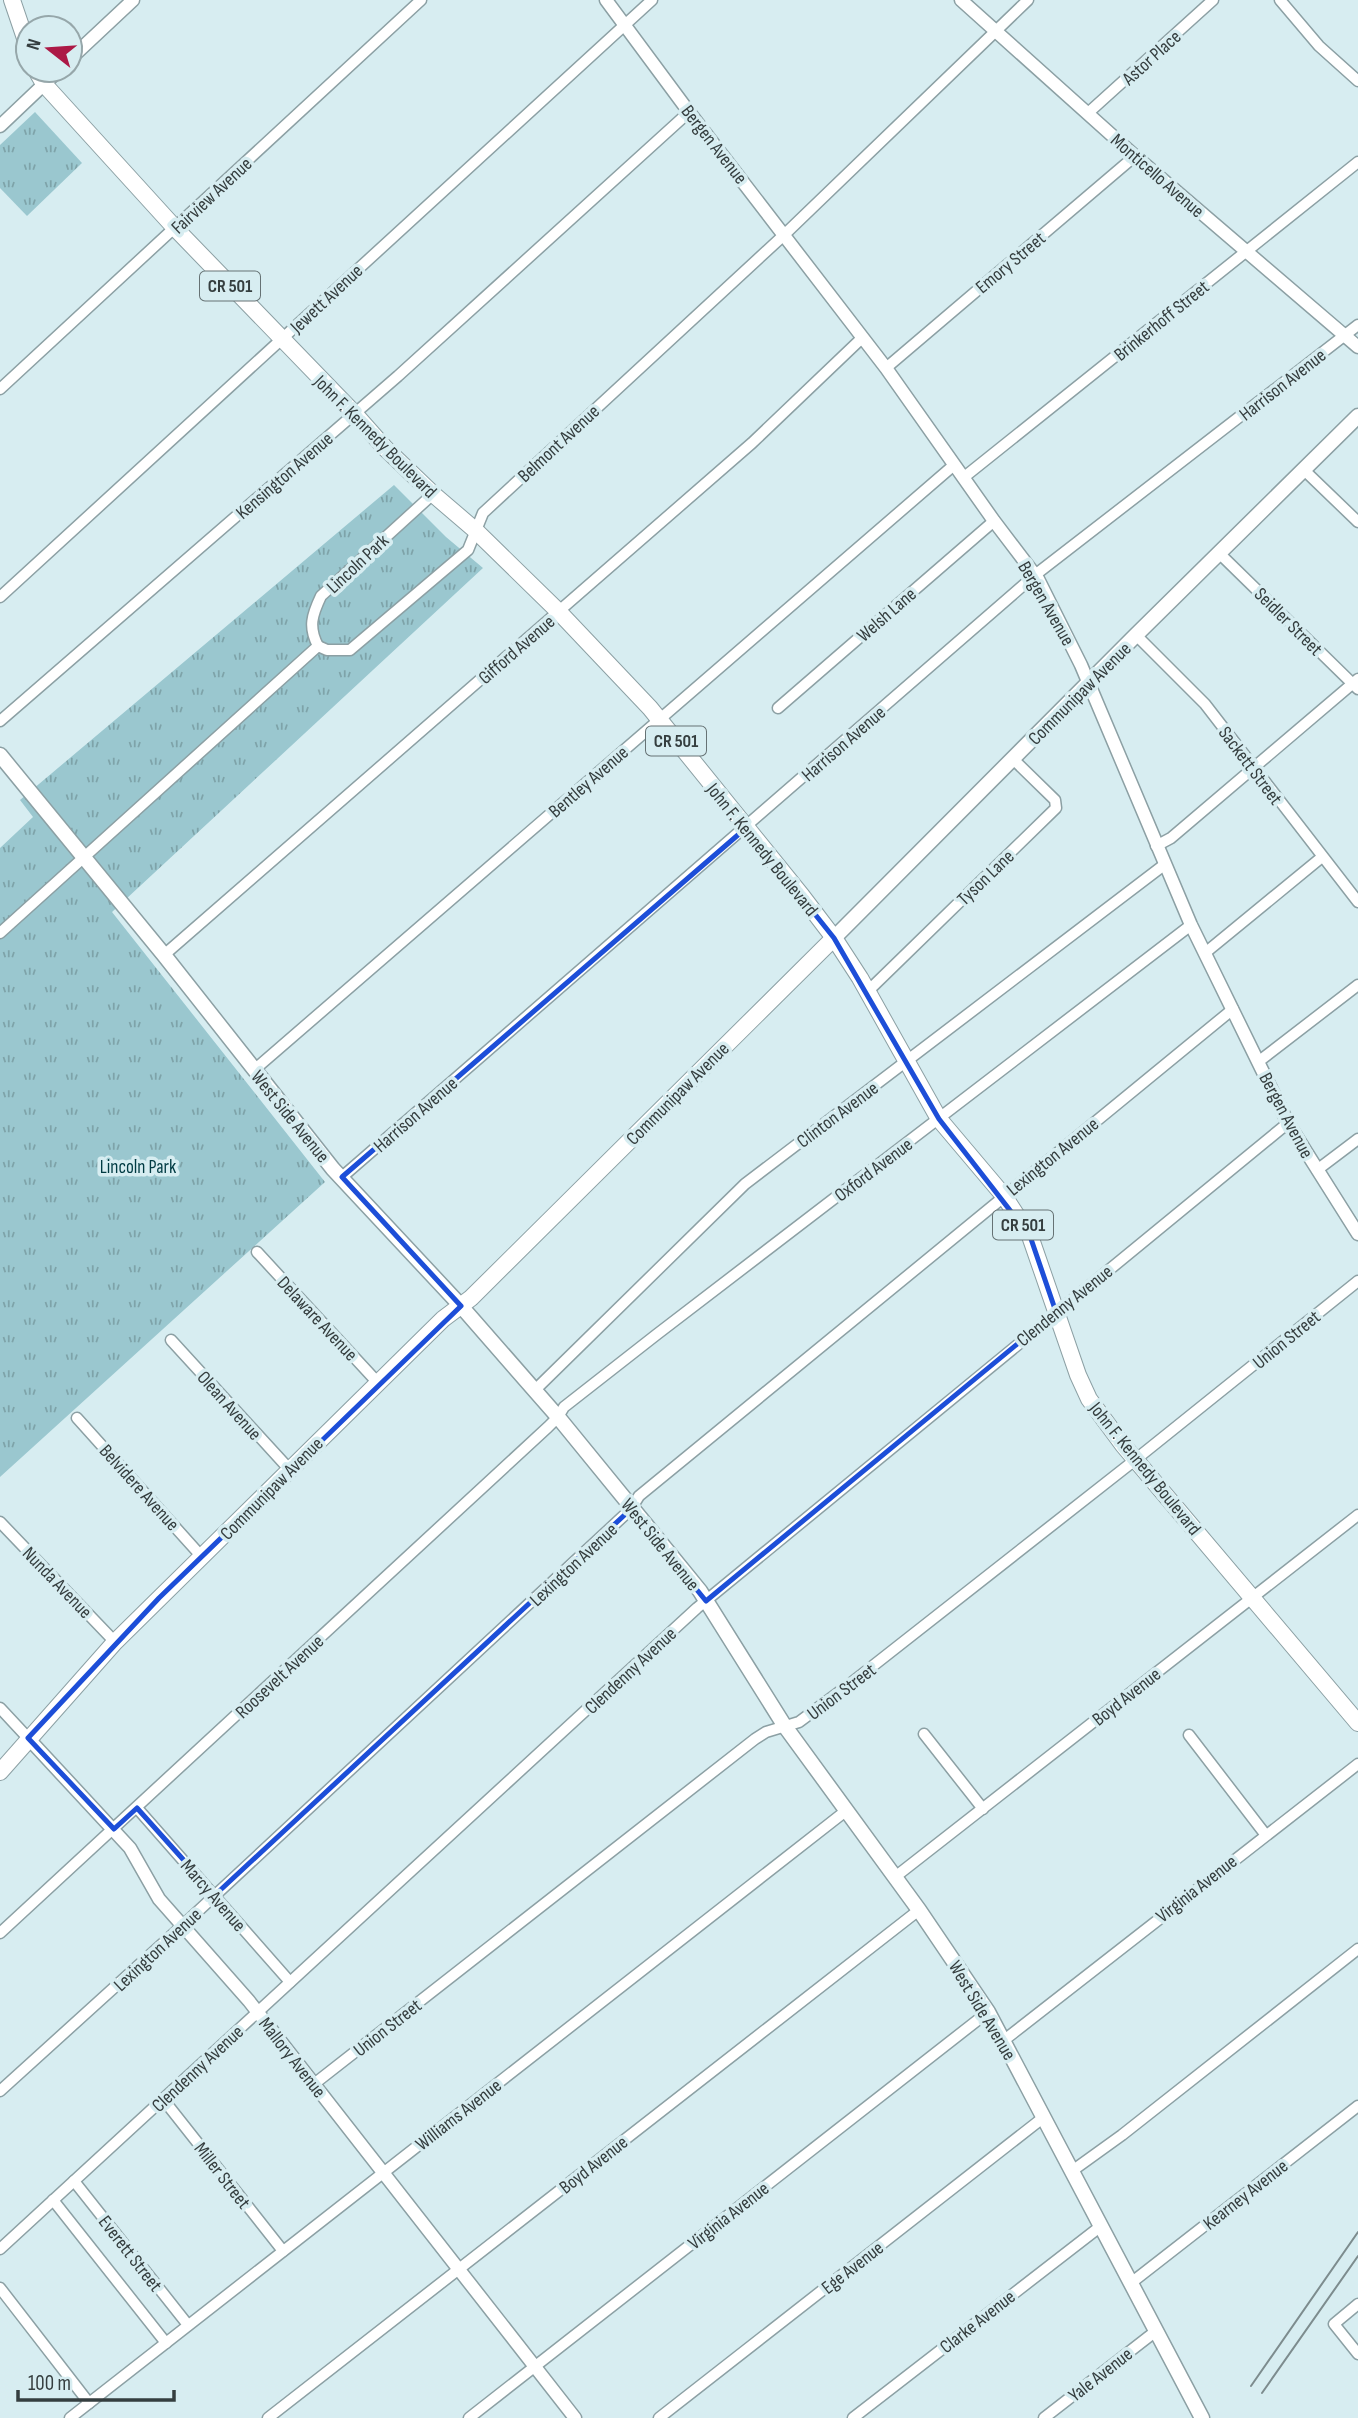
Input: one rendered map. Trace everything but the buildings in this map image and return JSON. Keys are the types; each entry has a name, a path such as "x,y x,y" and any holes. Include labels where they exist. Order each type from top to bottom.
{"main road":[{"name":"John F. Kennedy Boulevard","path":"46,84 175,229 354,413 385,449 475,530 559,612 659,719 834,938 860,978 939,1119 1004,1196 1030,1236 1078,1376 1089,1399 1135,1460 1358,1723"},
{"name":"Communipaw Avenue","path":"0,1772 115,1642 443,1319 461,1306 1358,416"},
{"name":"West Side Avenue","path":"0,755 342,1177 535,1390 706,1601 784,1725 919,1910 988,2012 1202,2418"}],"street":[{"path":"84,46 133,0"},
{"name":"Fairview Avenue","path":"0,389 421,0"},
{"name":"Bergen Avenue","path":"607,0 886,368 993,521 1035,575 1081,665 1164,865 1258,1062 1288,1123 1358,1234"},
{"name":"Jewett Avenue","path":"0,597 652,0"},
{"name":"Monticello Avenue","path":"961,0 1135,156 1358,347"},
{"name":"Belmont Avenue","path":"318,646 327,650 350,650 468,550 482,513 785,234 1028,0"},
{"name":"Astor Place","path":"1088,113 1213,0"},
{"path":"1280,0 1319,46 1358,81"},
{"path":"0,126 34,84"},
{"name":"Kensington Avenue","path":"0,721 408,367 689,111"},
{"name":"Emory Street","path":"886,368 1135,156"},
{"name":"Brinkerhoff Street","path":"963,478 1358,162"},
{"name":"Harrison Avenue","path":"342,1177 1035,575 1358,325"},
{"name":"Gifford Avenue","path":"164,955 752,443 862,338"},
{"name":"Bentley Avenue","path":"254,1070 954,465"},
{"path":"1303,470 1358,522"},
{"name":"Lincoln Park","path":"318,646 311,633 312,615 321,596 433,494"},
{"name":"Welsh Lane","path":"778,708 993,521"},
{"name":"Seidler Street","path":"1219,553 1356,684"},
{"name":"Sackett Street","path":"1136,635 1205,704 1358,902"},
{"path":"0,933 318,646"},
{"path":"1156,846 1171,838 1252,767 1356,684"},
{"name":"Tyson Lane","path":"866,993 1056,808 1055,800 1013,759"},
{"path":"1205,953 1322,856"},
{"name":"Clinton Avenue","path":"535,1390 745,1184 1164,865"},
{"name":"Oxford Avenue","path":"558,1417 565,1407 656,1335 1191,925"},
{"path":"1258,1062 1358,985"},
{"name":"Lexington Avenue","path":"0,2091 182,1926 631,1509 639,1496 1233,1009"},
{"name":"Clendenny Avenue","path":"0,2249 706,1601 1288,1123"},
{"path":"1317,1170 1358,1139"},
{"name":"Delaware Avenue","path":"257,1252 379,1384"},
{"name":"Union Street","path":"314,2084 755,1739 784,1725 799,1723 846,1687 1358,1281"},
{"name":"Olean Avenue","path":"170,1340 290,1470"},
{"name":"Roosevelt Avenue","path":"0,1933 558,1417"},
{"name":"Belvidere Avenue","path":"77,1418 202,1557"},
{"name":"Boyd Avenue","path":"895,1877 1358,1515"},
{"name":"Nunda Avenue","path":"0,1522 115,1642"},
{"name":"Mallory Avenue","path":"0,1708 130,1848 159,1899 258,2012 575,2418"},
{"path":"924,1734 983,1809"},
{"path":"1189,1735 1265,1834"},
{"name":"Virginia Avenue","path":"1003,2041 1358,1763"},
{"name":"Marcy Avenue","path":"137,1808 290,1982"},
{"name":"Williams Avenue","path":"69,2418 847,1810"},
{"name":"Boyd Avenue","path":"268,2418 919,1910"},
{"path":"1072,2171 1358,1949"},
{"name":"Virginia Avenue","path":"468,2418 988,2012"},
{"name":"Miller Street","path":"163,2099 283,2251"},
{"name":"Kearney Avenue","path":"1131,2283 1358,2105"},
{"name":"Ege Avenue","path":"659,2418 1044,2117"},
{"name":"Everett Street","path":"74,2180 188,2325"},
{"name":"Everett Street","path":"53,2200 166,2343"},
{"name":"Clarke Avenue","path":"853,2418 1101,2226"},
{"path":"0,2288 89,2403"},
{"path":"1358,2304 1334,2324 1358,2354"},
{"name":"Yale Avenue","path":"1044,2418 1156,2331"}],"highlighted area":[{"path":"746,828 834,938 939,1119 1030,1236 1056,1312 706,1601 631,1509 215,1895 137,1808 114,1829 28,1738 159,1598 461,1306 342,1177"}],"green space":[{"path":"35,112 82,163 27,216 0,188 0,145"},
{"name":"Lincoln Park","path":"394,485 446,537 483,568 112,912 325,1182 0,1477 0,848 33,817 20,800"}],"tram line":[{"path":"1251,2386 1358,2232"},
{"path":"1262,2393 1358,2256"}]}
